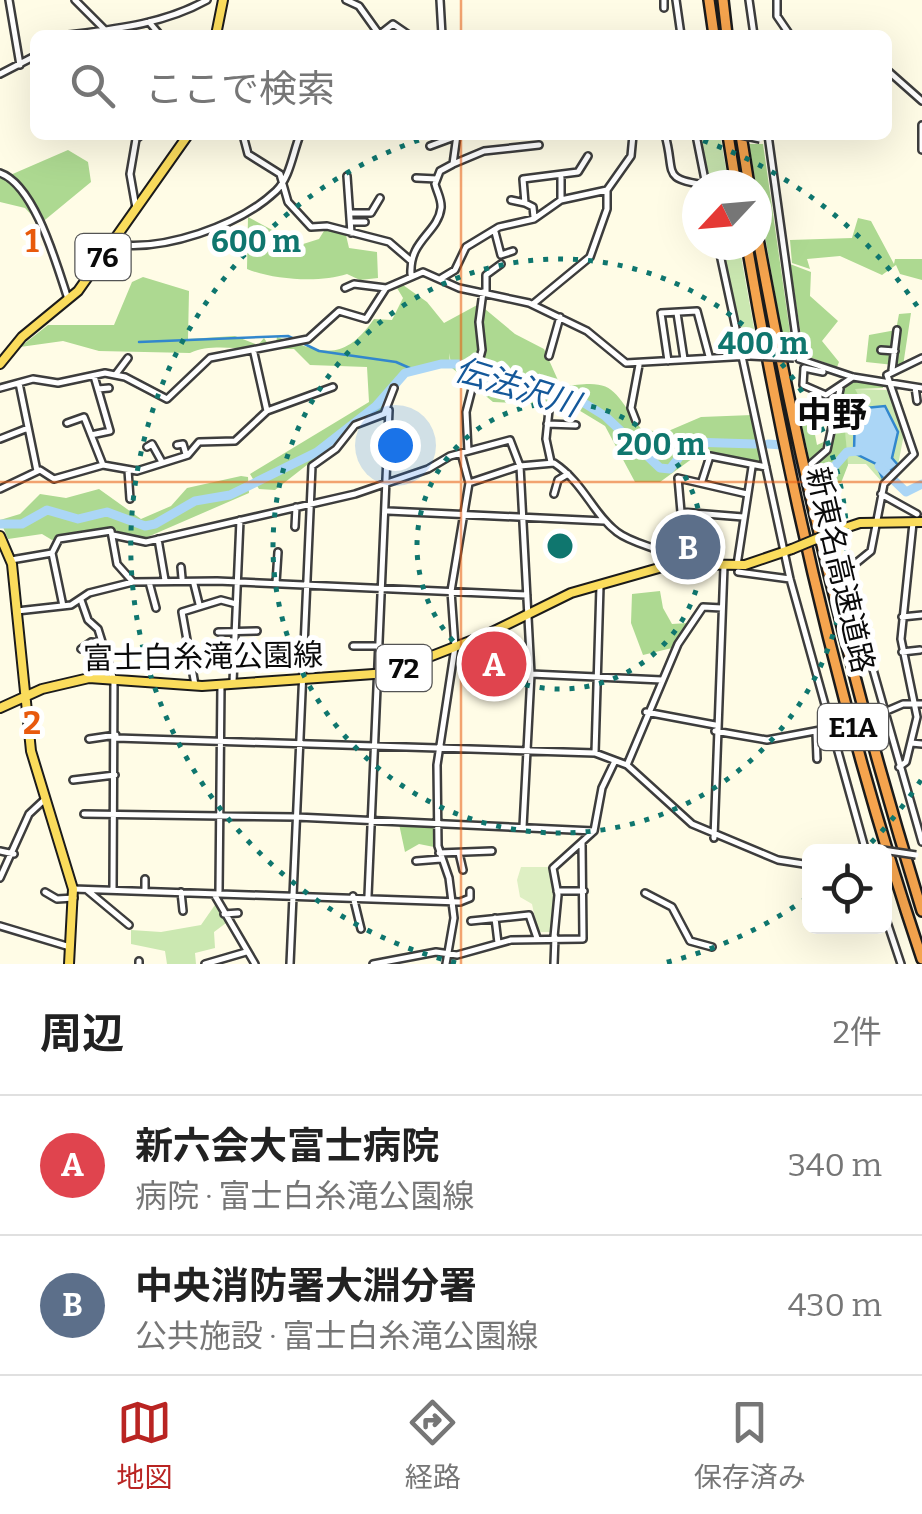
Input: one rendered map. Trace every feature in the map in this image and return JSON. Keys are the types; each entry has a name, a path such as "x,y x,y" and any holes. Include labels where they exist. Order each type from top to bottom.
{"highway":[{"path":"709,0 713,30"},
{"path":"723,0 726,30"},
{"path":"729,140 734,170"},
{"path":"743,140 747,170"},
{"name":"新東名高速道路","path":"750,260 796,493 862,759 922,959"},
{"name":"新東名高速道路","path":"762,260 808,492 849,660 922,911"}],"main road":[{"path":"217,30 224,0"},
{"name":"76","path":"0,364 22,337 68,302 185,140"},
{"name":"富士白糸滝公園線","path":"0,708 56,684 113,677 195,686 378,676 455,648 559,597 678,561 737,569 833,532 878,522 918,519"},
{"path":"0,537 11,562 31,751 74,894 70,964"}],"street":[{"path":"9,0 20,66"},
{"path":"75,0 105,30 185,12 207,0"},
{"path":"346,0 359,6 376,30"},
{"path":"440,0 442,30"},
{"path":"676,0 680,30"},
{"path":"749,0 753,30"},
{"path":"777,0 777,16 787,30"},
{"path":"148,22 155,30"},
{"path":"0,74 30,59"},
{"path":"892,75 922,102"},
{"path":"922,126 922,150"},
{"path":"136,140 130,174 137,211"},
{"path":"244,140 248,154 283,180 288,202 311,227 351,232 394,244 404,259 410,260"},
{"path":"112,244 143,247 166,239 190,238 244,215 275,192 298,140"},
{"path":"430,146 446,140"},
{"path":"453,164 456,140"},
{"path":"532,304 590,258 607,208 608,190 632,156 633,140"},
{"path":"665,140 671,176 682,182"},
{"path":"697,140 703,170"},
{"path":"768,140 796,358"},
{"path":"411,274 410,260 439,215 437,179 444,166 484,151 539,145"},
{"path":"526,203 523,179 578,172 588,156"},
{"path":"0,174 15,180 40,224 68,302"},
{"path":"347,176 351,232"},
{"path":"561,177 561,200"},
{"path":"416,178 437,179"},
{"path":"440,279 456,270 466,247 494,231 534,218 561,200 608,190"},
{"path":"352,218 372,213 380,198"},
{"path":"511,200 533,206 534,218"},
{"path":"352,218 364,222"},
{"path":"494,231 500,255 513,251"},
{"path":"722,260 747,356 766,467 788,551 790,579 864,844"},
{"path":"446,964 453,902 440,856 437,823 440,747 455,648 451,591 470,483 464,452 466,412 481,356 486,275 501,264"},
{"path":"0,388 33,379 58,384 116,374 167,399 210,358 254,353 308,338 339,311 366,319 386,288 423,272 532,304 586,331 619,359 639,365 709,356 796,358 853,377 919,387 917,402"},
{"path":"345,288 354,284 386,288"},
{"path":"668,361 662,313 697,312 709,356"},
{"path":"677,313 684,359"},
{"path":"548,356 560,317"},
{"path":"896,330 892,370 886,382 915,449 911,460 890,478 881,494 871,552 850,568 847,578 922,842"},
{"path":"881,350 895,351"},
{"path":"254,353 267,411"},
{"path":"116,374 128,358"},
{"path":"892,370 922,358"},
{"path":"636,420 631,408 639,365"},
{"path":"823,372 804,368 803,385 817,394 840,388 853,377"},
{"path":"56,373 58,384"},
{"path":"91,435 110,431 94,375"},
{"path":"19,383 37,471"},
{"path":"37,471 54,479 103,465 128,470 187,455 200,442 234,441 267,411 333,387"},
{"path":"98,389 109,388"},
{"path":"368,896 389,404 394,388"},
{"path":"811,464 827,450 840,388"},
{"path":"290,964 312,466 355,425 376,419 389,404"},
{"path":"14,408 22,405"},
{"path":"549,410 551,462"},
{"path":"67,423 84,417 103,465"},
{"path":"547,424 576,425"},
{"path":"0,439 28,428"},
{"path":"63,606 52,553 59,539 106,529 136,542 158,539 386,483 464,452 510,440 520,466 532,674 523,827"},
{"path":"147,446 152,444 162,462"},
{"path":"177,445 183,444 187,455"},
{"path":"702,481 710,456 766,467"},
{"path":"470,483 520,466 551,462 588,494 604,521 636,544 678,561 678,478 747,494"},
{"path":"752,467 737,569 790,579"},
{"path":"128,470 130,500"},
{"path":"0,490 37,471"},
{"path":"554,494 558,480 568,474"},
{"path":"881,494 918,519 902,617 902,652 918,704 906,762 899,767"},
{"path":"295,527 296,506"},
{"path":"386,511 604,521"},
{"path":"681,512 743,517"},
{"path":"232,682 240,520"},
{"path":"113,535 117,564 133,582"},
{"path":"158,539 164,580"},
{"path":"276,583 278,552"},
{"path":"0,566 52,553"},
{"path":"756,563 757,574"},
{"path":"108,566 117,564"},
{"path":"714,836 724,566"},
{"path":"181,567 182,578"},
{"path":"17,612 63,606 82,600 89,593 133,582 182,578 194,584 238,581 527,595"},
{"path":"149,581 156,608"},
{"path":"194,584 199,604"},
{"path":"595,753 600,584"},
{"path":"82,600 113,677 117,736 113,890"},
{"path":"195,686 182,612 220,600 236,604"},
{"path":"626,765 678,644 703,607 722,608"},
{"path":"902,617 922,615"},
{"path":"218,632 256,632"},
{"path":"81,649 91,642 102,644"},
{"path":"352,646 380,646"},
{"path":"902,652 920,650"},
{"path":"366,658 380,658"},
{"path":"234,660 246,660"},
{"path":"532,674 662,680"},
{"path":"221,684 216,892 224,914 256,964"},
{"path":"646,712 766,740 816,733 918,704"},
{"path":"816,733 817,760"},
{"path":"89,739 117,736 300,740 595,753 626,765 692,824 714,836 778,860 802,864"},
{"path":"911,743 922,744"},
{"path":"554,964 557,890 553,868 594,831 602,788 614,762"},
{"path":"73,780 116,775"},
{"path":"0,878 29,814 44,800"},
{"path":"84,814 296,817 594,831"},
{"path":"373,964 537,938 583,940 582,843"},
{"path":"416,861 480,848 492,851"},
{"path":"0,851 14,854"},
{"path":"459,852 463,870"},
{"path":"892,852 919,856"},
{"path":"145,879 145,891"},
{"path":"87,890 130,924"},
{"path":"44,892 58,899 87,890 113,890 453,902 467,900 470,892"},
{"path":"557,890 584,891"},
{"path":"180,892 183,911"},
{"path":"646,893 672,906 690,941 712,947"},
{"path":"354,896 360,928"},
{"path":"224,914 238,914"},
{"path":"471,921 529,915 537,938"},
{"path":"495,918 498,943"},
{"path":"62,920 72,922"},
{"path":"0,926 70,947"},
{"path":"891,934 901,964"},
{"path":"205,964 246,952"}],"green space":[{"path":"701,140 721,140 726,170 706,170"},
{"path":"749,144 763,144 767,170 754,170"},
{"path":"68,150 88,162 91,182 40,224 25,208 0,202 0,174 8,176"},
{"path":"772,207 793,353 785,351 769,260"},
{"path":"248,217 300,245 319,239 327,226 345,231 349,248 377,252 378,278 360,280 347,274 297,279 247,269"},
{"path":"858,218 871,221 894,264 895,259 922,259 922,280 900,274 896,265 882,275 840,256 807,259 810,269 792,263 790,240 852,238"},
{"path":"724,260 742,260 758,350 746,349"},
{"path":"790,264 811,272 810,296 838,321 822,341 839,362 837,367 804,355"},
{"path":"143,277 189,291 188,339 235,336 258,345 264,338 270,347 209,348 190,353 99,351 63,341 20,347 48,325 114,325 132,282"},
{"path":"403,285 427,302 444,323 479,304 515,334 544,349 561,387 592,384 610,389 642,430 666,432 701,417 752,415 761,463 700,453 660,482 635,482 605,426 572,406 493,402 452,368 449,353 450,364 410,368 381,412 372,414 275,490 259,489 250,474 369,402 367,367 310,365 294,349 275,349 277,337 319,350 341,348 352,343 374,319 392,320 403,298 397,288"},
{"path":"911,313 903,366 866,362 869,335 896,330 899,314"},
{"path":"856,380 884,384 883,388 855,389 864,406 856,407 844,418 848,465 841,483 816,490 800,417 811,414 817,445 828,440 842,390"},
{"path":"854,389 887,390 905,429 897,470 882,482 866,464 847,464 844,418 856,407"},
{"path":"248,477 249,493 136,542 93,532 52,540 42,534 8,539 0,520 20,514 40,494 66,498 99,489 141,519 171,506 187,488"},
{"path":"660,591 672,624 688,623 672,648 643,655 631,623 632,594"},
{"path":"399,824 434,827 434,847 419,844 405,852"},
{"path":"521,867 550,867 556,895 552,932 538,932 532,904 520,897 517,880"},
{"path":"217,902 226,923 214,932 215,948 195,953 196,964 167,964 165,951 131,944 131,930 161,932 201,925"}],"water":[{"path":"885,406 898,432 892,458 898,465 882,477 876,464 854,453 855,409"}],"waterway":[{"path":"139,342 288,336 319,351 396,362 412,369"},
{"name":"伝法沢川","path":"0,524 22,524 47,510 78,519 107,512 145,526 155,524 195,501 230,495 317,452 376,406 405,373 441,364 461,364 483,377 584,403 605,416 660,468 670,469 691,442 755,444"},
{"name":"伝法沢川","path":"768,444 782,445 800,471 817,479 825,477 847,452 859,451"},
{"name":"伝法沢川","path":"879,466 906,492 922,484"}],"place":[{"name":"中央消防署大淵分署","path":"688,547"},
{"name":"新六会大富士病院","path":"494,664"}],"district":[{"name":"中野","path":"832,415"}]}
